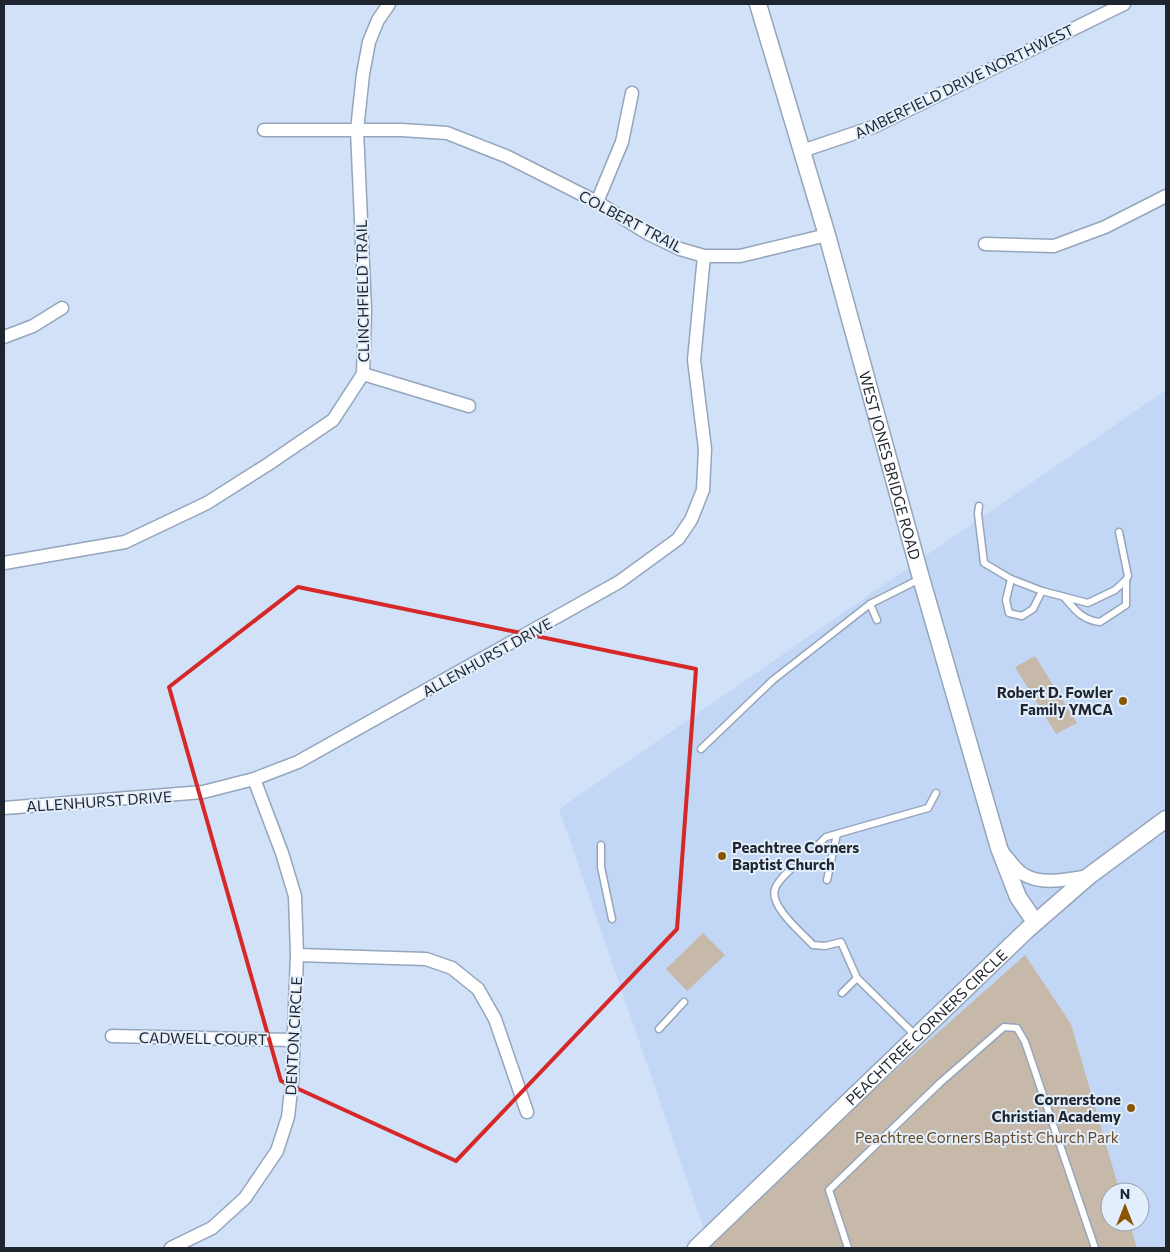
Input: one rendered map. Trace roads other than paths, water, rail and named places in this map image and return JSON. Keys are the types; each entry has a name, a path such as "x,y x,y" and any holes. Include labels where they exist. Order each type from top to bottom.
{"street":[{"name":"CLINCHFIELD TRAIL","path":"4,563 125,542 207,503 268,465 332,420 363,374 366,310 357,130 363,74 370,42 378,20 389,4"},
{"name":"WEST JONES BRIDGE ROAD","path":"758,4 827,235 921,578 999,848 1018,897 1036,922"},
{"name":"AMBERFIELD DRIVE NORTHWEST","path":"802,151 874,127 1124,4"},
{"path":"596,202 622,142 632,93"},
{"name":"COLBERT TRAIL","path":"264,130 357,130 447,133 508,157 596,202 655,237 680,249 704,256 740,256 827,235"},
{"path":"985,244 1054,246 1104,227 1166,196"},
{"name":"ALLENHURST DRIVE","path":"4,808 194,793 254,779 298,762 619,582 678,539 691,520 703,490 705,449 694,360 704,256"},
{"path":"4,337 33,326 62,308"},
{"path":"363,374 469,406"},
{"name":"DENTON CIRCLE","path":"173,1248 212,1228 238,1204 277,1151 288,1117 297,955 294,896 282,853 254,779"},
{"name":"PEACHTREE CORNERS CIRCLE","path":"696,1248 915,1035 1036,922 1089,876 1166,819"},
{"path":"999,848 1022,874 1039,880 1057,881 1089,876"},
{"path":"297,955 426,959 452,968 478,989 495,1019 527,1112"},
{"name":"CADWELL COURT","path":"112,1036 293,1040"}],"lane":[{"path":"979,506 978,514 984,562 1011,579 1042,591 1088,603 1115,590 1126,580"},
{"path":"1064,597 1079,615 1090,621 1100,622 1126,605 1126,580 1128,576 1119,532"},
{"path":"701,749 773,680 870,604 921,578"},
{"path":"1011,579 1006,600 1009,613 1022,616 1033,609 1042,591"},
{"path":"870,604 877,620"},
{"path":"816,847 826,837 928,808 936,793"},
{"path":"827,880 837,834"},
{"path":"601,845 601,867 612,919"},
{"path":"792,868 781,878 774,890 776,905 814,945 825,946 841,942 857,978 915,1035"},
{"path":"842,993 857,978"},
{"path":"659,1029 684,1002"},
{"path":"848,1248 829,1190 941,1082 1004,1027 1017,1028 1025,1042 1095,1248"}],"place":[{"name":"Robert D. Fowler Family YMCA","path":"1123,701"},
{"name":"Peachtree Corners Baptist Church","path":"722,856"},
{"name":"Cornerstone Christian Academy","path":"1131,1108"}],"park label":[{"name":"Peachtree Corners Baptist Church Park","path":"987,1137"}]}
